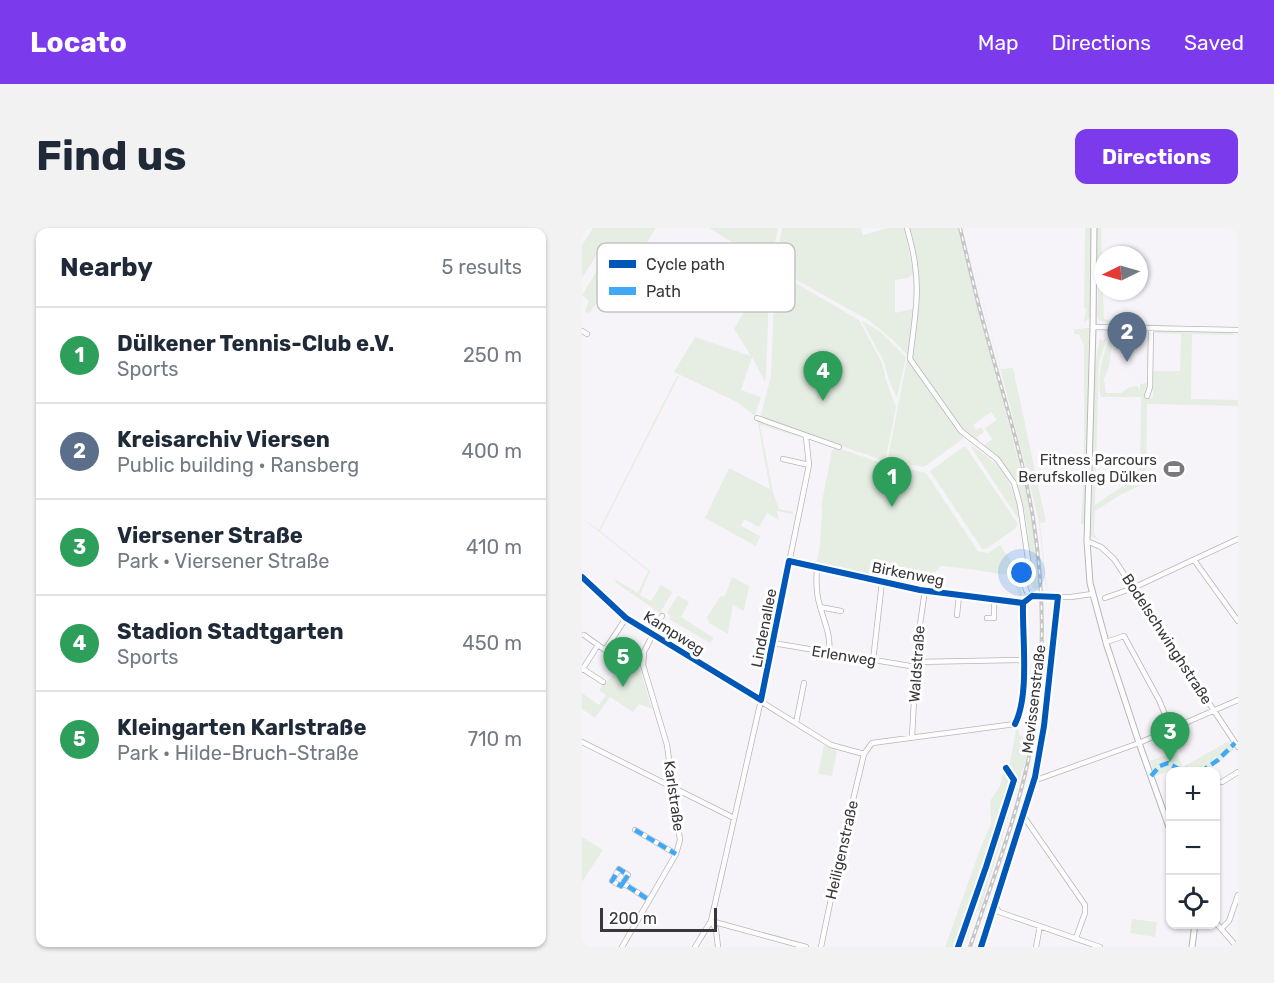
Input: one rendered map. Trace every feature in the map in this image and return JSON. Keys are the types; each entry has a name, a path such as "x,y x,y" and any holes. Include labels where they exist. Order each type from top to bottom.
{"main road":[{"path":"1094,228 1087,541 1092,594 1139,743 1167,821"},
{"path":"1192,947 1194,929"}],"street":[{"path":"907,228 915,264 917,291 910,359 948,416 961,431 997,459 1014,483 1020,505 1029,566 1025,587 1029,597"},
{"path":"1093,327 1238,330"},
{"path":"1147,396 1150,387 1151,328"},
{"path":"757,418 839,447"},
{"name":"Lindenallee","path":"695,947 711,921 761,700 809,465 806,437"},
{"path":"783,459 809,465"},
{"path":"1105,598 1133,588 1238,539"},
{"name":"Bodelschwinghstraße","path":"1087,541 1110,554 1238,747"},
{"path":"1194,560 1238,621"},
{"name":"Birkenweg","path":"789,561 925,591 1023,603"},
{"path":"817,567 816,580 820,607 828,629 829,654"},
{"name":"Kampweg","path":"582,576 626,618 831,745 864,754"},
{"path":"873,661 882,582"},
{"name":"Waldstraße","path":"912,737 916,664 925,591"},
{"path":"864,754 872,743 1015,724 1021,696 1023,603 1029,597 1092,594"},
{"name":"Birkenweg","path":"957,615 959,595"},
{"name":"Mevissenstraße","path":"1040,926 999,912 995,906 1035,777 1044,726 1058,597"},
{"path":"987,618 994,618 994,599"},
{"path":"820,607 841,611"},
{"name":"Karlstraße","path":"622,947 676,854 680,840 667,745 643,665 644,652 662,616"},
{"path":"584,635 605,650 626,618"},
{"path":"1106,642 1124,636 1159,700 1171,729"},
{"name":"Erlenweg","path":"773,643 873,661 916,664 1023,660"},
{"path":"598,645 583,669 603,682"},
{"path":"796,723 804,682"},
{"path":"1035,777 1039,779 1139,743 1238,700"},
{"path":"582,752 584,743 734,818"},
{"name":"Heiligenstraße","path":"821,947 844,832 864,754"},
{"path":"1222,782 1238,772"},
{"path":"1024,817 1085,905 1085,913 1076,938"},
{"path":"635,830 676,854"},
{"path":"623,883 649,900"},
{"path":"1237,947 1221,929 1229,921 1238,895"},
{"path":"711,921 716,929 718,947"},
{"path":"711,921 806,947"},
{"path":"1036,947 1040,926 1100,947"}],"shaded area":[{"path":"593,228 656,228 647,243 597,243 597,255 582,278 582,245"},
{"path":"709,228 778,228 775,243 733,243"},
{"path":"782,228 861,228 863,235 888,228 904,228 914,275 895,280 895,313 915,308 908,356 870,321 795,279 795,243 779,243"},
{"path":"908,228 959,228 1025,487 1035,541 1039,591 1033,588 1030,578 1032,573 1026,519 1017,486 1009,471 998,458 983,446 992,439 985,428 997,420 991,412 973,425 976,430 981,427 984,432 977,437 979,440 975,442 968,437 914,364 912,349 919,310 919,294"},
{"path":"964,228 1001,369 1013,368 1046,522 1040,523 1047,590 1039,523"},
{"path":"1085,228 1091,228 1090,318 1084,322 1086,308 1084,308"},
{"path":"1096,228 1101,228 1102,246 1097,246"},
{"path":"597,270 597,302 589,314 585,311 589,301 582,295"},
{"path":"795,283 859,320 882,363 896,407 886,457 882,460 760,418 771,376 773,312 795,312"},
{"path":"1098,300 1103,300 1104,319 1119,323 1224,328 1132,326 1107,323 1099,320"},
{"path":"744,312 768,312 765,382 752,357 741,390 761,397 755,416 737,402 674,372 695,337 751,356 734,329"},
{"path":"862,321 881,332 906,357 897,398 884,362"},
{"path":"1089,328 1085,524 1081,524 1084,467 1084,346 1079,334 1074,334 1074,330"},
{"path":"1153,330 1232,332 1233,335 1192,334 1191,399 1238,400 1238,406 1147,404 1146,483 1122,494 1095,511 1094,534 1100,541 1091,536 1095,364 1100,338 1103,341 1107,338 1099,362 1095,505 1120,488 1140,479 1141,397 1101,397 1100,375 1105,349 1111,335 1126,332 1126,341 1116,340 1112,345 1109,367 1104,379 1106,393 1121,393 1130,387 1138,386 1140,393 1140,384 1147,383 1144,398 1153,398 1153,371 1180,371 1181,334 1153,333"},
{"path":"907,359 964,438 924,467 889,461 888,458"},
{"path":"679,376 600,531 650,571 640,595 651,601 661,585 671,591 660,613 616,583 615,579 638,593 648,571 582,518 599,530"},
{"path":"757,419 803,438 760,425 773,492 779,509 793,512 793,514 777,511 779,520 767,513 759,527 744,519 741,526 760,536 756,546 705,518 729,468 770,489"},
{"path":"969,444 998,466 1010,484 1020,518 1017,517"},
{"path":"966,447 1018,524 1016,528 986,549 982,549 930,471"},
{"path":"837,448 882,463 926,473 978,551 988,553 1000,545 1023,579 1022,596 1020,598 1014,582 1008,575 941,566 932,576 930,589 816,564 820,546 821,507 832,450"},
{"path":"732,577 749,586 744,611 733,605 728,634 709,623 707,617 720,597 725,596"},
{"path":"677,596 689,602 681,617 714,638 710,643 669,619 671,616 667,613"},
{"path":"631,656 638,662 652,709 639,704 633,712 610,697 595,718 582,709 582,693 599,705 606,695 599,690"},
{"path":"1016,730 1020,736 1030,737 1026,759 980,910 977,911 964,947 945,947 991,824 990,801 1000,786 1003,773 1008,773"},
{"path":"1229,741 1234,750 1211,767 1183,767"},
{"path":"824,745 837,751 832,776 818,774"},
{"path":"1176,751 1183,767 1166,767 1166,772 1155,776 1150,761"},
{"path":"582,837 603,850 582,882"},
{"path":"1132,919 1157,922 1155,937 1130,933"}],"railway":[{"path":"960,228 1028,493 1037,544 1042,624 1038,704 1029,758 1006,840 970,947"}],"marked path":[{"path":"1208,767 1235,743"},
{"path":"1151,776 1160,766 1168,763 1175,767"},
{"path":"635,830 676,854"},
{"path":"623,883 628,875 619,869 612,881 621,886 623,883 649,900"}],"cycle path":[{"path":"582,577 626,618 761,700 789,561 920,590 1023,603"},
{"path":"981,947 1035,777 1044,726 1058,597 1032,596 1023,603 1024,682 1020,712 1015,724"},
{"path":"958,947 1014,780 1006,768"}],"place":[{"name":"Kreisarchiv Viersen","path":"1127,362"},
{"name":"Stadion Stadtgarten","path":"823,401"},
{"name":"Fitness Parcours Berufskolleg Dülken","path":"1174,469"},
{"name":"Dülkener Tennis-Club e.V.","path":"892,507"},
{"name":"Kleingarten Karlstraße","path":"623,687"},
{"name":"Viersener Straße","path":"1170,762"}]}
